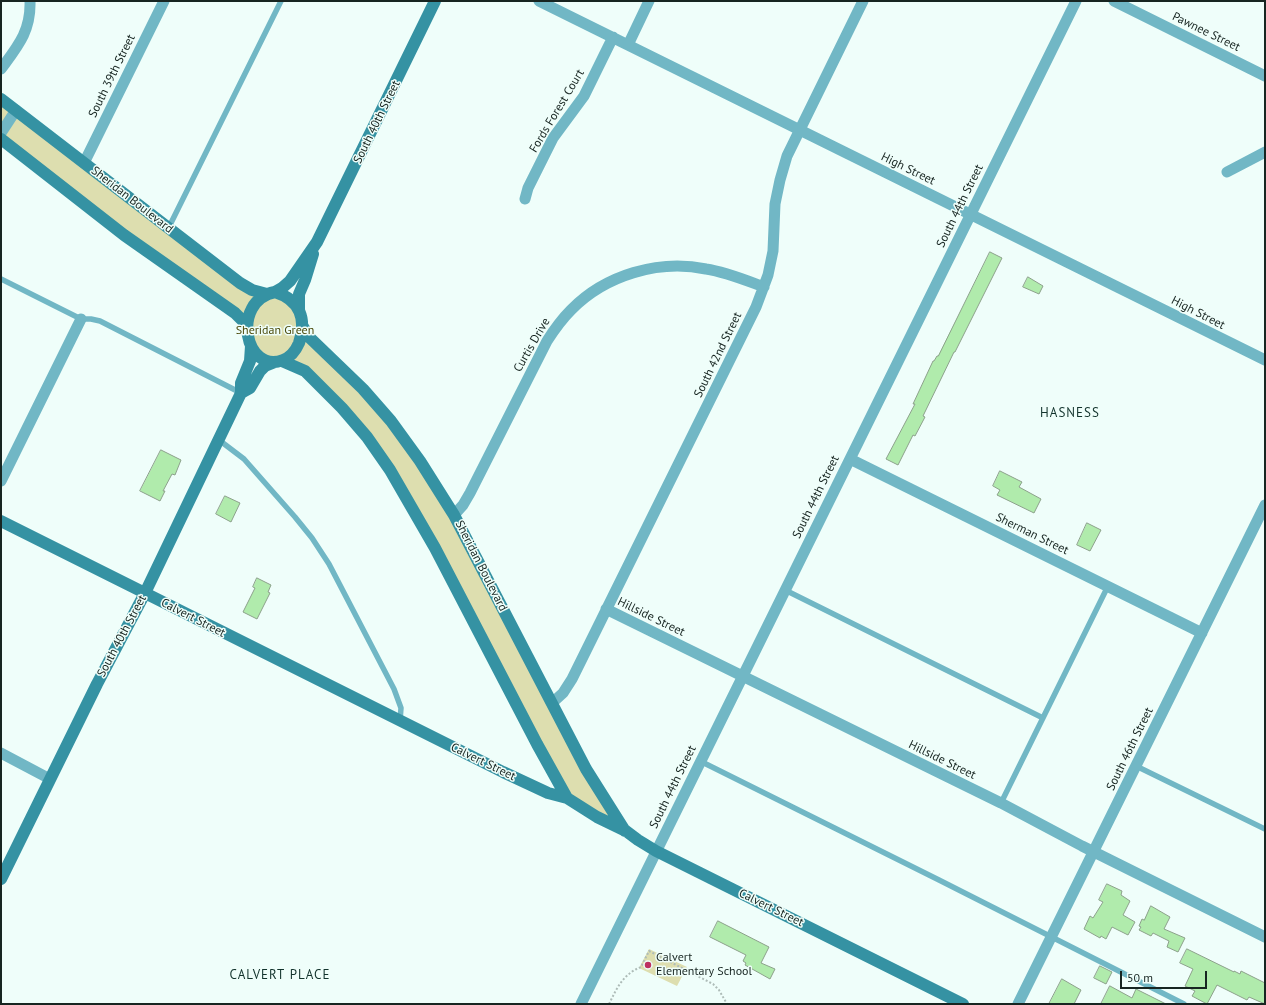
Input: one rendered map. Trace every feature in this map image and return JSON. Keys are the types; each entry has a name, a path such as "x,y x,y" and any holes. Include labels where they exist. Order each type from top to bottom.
{"main road":[{"name":"South 40th Street","path":"299,310 299,294 317,242 435,1"},
{"name":"Sheridan Boulevard","path":"1,99 240,283 252,290 271,293"},
{"path":"1,139 124,234 235,313 248,325"},
{"name":"South 40th Street","path":"271,293 282,288 290,281 317,242"},
{"path":"278,361 289,357 295,350 301,335 302,324 299,310 290,298 271,293 256,302 248,318 251,346 263,359 278,361 305,371 367,437 390,470 435,548 537,744 567,798"},
{"name":"Sheridan Boulevard","path":"302,324 309,337 358,384 391,421 420,461 454,515 586,769 626,831"},
{"name":"South 40th Street","path":"1,879 97,684 145,593 219,440 241,393 242,383 250,361 251,346"},
{"name":"South 40th Street","path":"241,393 250,388 260,371 265,366 278,361"},
{"name":"Calvert Street","path":"1,522 536,788 567,798 597,817 626,831 656,851 963,1004"}],"street":[{"path":"1,69 16,49 27,26 30,15 30,1"},
{"name":"South 39th Street","path":"84,163 164,1"},
{"name":"High Street","path":"539,1 1265,360"},
{"path":"628,45 650,1"},
{"name":"South 42nd Street","path":"552,704 563,693 572,679 764,287 773,251 775,204 787,156 863,1"},
{"name":"South 44th Street","path":"581,1004 1076,1"},
{"name":"Pawnee Street","path":"1114,1 1265,76"},
{"name":"Fords Forest Court","path":"525,199 528,188 553,138 584,96 613,37"},
{"path":"1,133 16,110"},
{"path":"1226,172 1265,152"},
{"name":"Curtis Drive","path":"454,515 463,505 470,493 547,341 572,308 590,294 610,282 627,275 645,269 664,266 705,268 764,287"},
{"path":"1,481 81,319"},
{"name":"Sherman Street","path":"850,458 1202,632"},
{"name":"South 46th Street","path":"1018,1004 1265,505"},
{"name":"Hillside Street","path":"606,609 1001,804 1265,937"},
{"path":"1,753 50,779"}],"lane":[{"path":"168,229 281,1"},
{"path":"1,279 81,319 100,321 241,393"},
{"path":"219,440 244,459 295,517 329,564 394,689 401,708 400,721"},
{"path":"1001,804 1108,586"},
{"path":"785,590 1043,718"},
{"path":"700,761 1184,1004"},
{"path":"1136,766 1265,828"}],"path":[{"path":"609,1004 622,979 634,969 641,966 649,951 713,984 728,1004"}],"green space":[{"name":"Sheridan Green","path":"1,99 240,283 284,295 302,325 420,461 626,831 567,798 390,470 305,371 263,359 247,325 1,139"},
{"path":"649,949 687,967 677,986 639,968"}],"building":[{"path":"990,252 1002,258 923,416 925,417 915,436 913,435 898,465 886,459 915,404 913,404 933,361 938,356"},
{"path":"1028,277 1043,286 1039,294 1023,287"},
{"path":"161,450 181,460 175,475 172,474 163,491 165,491 160,501 140,491"},
{"path":"1000,471 1022,482 1019,487 1041,499 1034,513 997,495 1000,490 993,486"},
{"path":"225,496 240,503 231,522 216,514"},
{"path":"1087,523 1101,530 1090,551 1077,545"},
{"path":"257,578 271,585 268,592 270,593 257,619 243,612 255,588 253,587"},
{"path":"1107,884 1122,891 1121,895 1130,901 1123,915 1135,922 1128,935 1112,927 1106,939 1101,936 1100,938 1084,929 1090,916 1093,918 1103,902 1099,900"},
{"path":"1151,906 1170,917 1164,929 1185,938 1178,952 1167,947 1169,941 1153,933 1151,936 1139,930 1142,919 1144,920"},
{"path":"718,921 769,947 761,963 775,969 770,979 745,965 746,963 743,961 746,955 710,937"},
{"path":"1187,949 1234,972 1240,974 1241,971 1265,983 1265,1004 1249,997 1247,1000 1217,985 1207,1004 1192,996 1195,991 1185,986 1193,969 1180,963"},
{"path":"1100,966 1112,972 1106,984 1094,978"},
{"path":"1062,979 1081,990 1074,1004 1049,1004"},
{"path":"1110,986 1132,998 1136,989 1166,1004 1101,1004"}],"place":[{"name":"Calvert Elementary School","path":"648,965"}],"district":[{"name":"HASNESS","path":"1070,413"},
{"name":"CALVERT PLACE","path":"280,975"}]}
